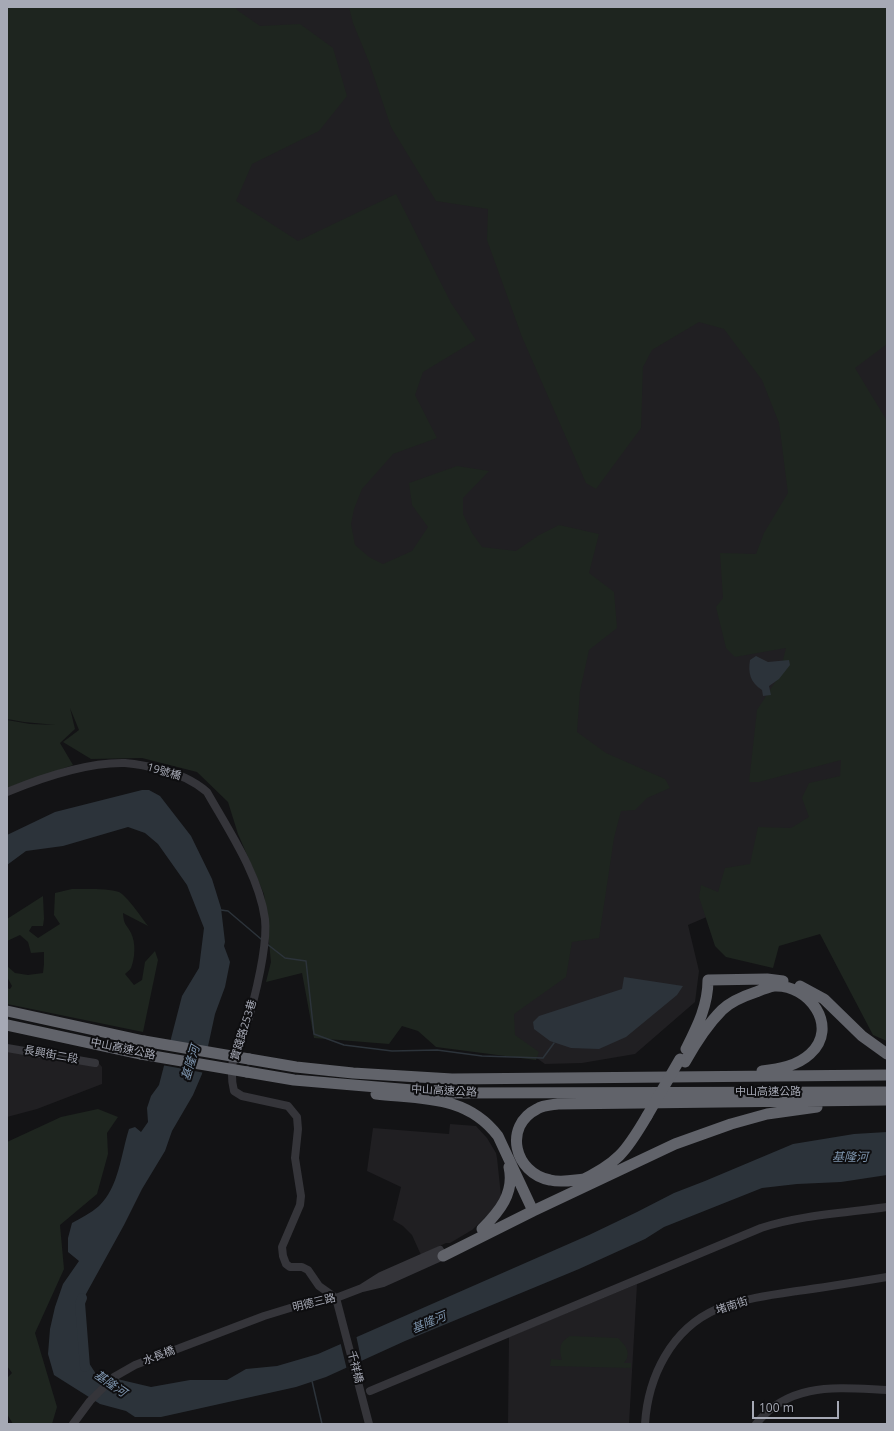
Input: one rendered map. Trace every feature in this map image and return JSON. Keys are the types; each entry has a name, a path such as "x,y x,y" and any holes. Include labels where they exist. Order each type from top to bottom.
{"highway":[{"path":"441,1253 482,1229 614,1169 623,1161 638,1143 649,1117 682,1061 703,1013 707,998 708,980 767,979 796,984 824,999 862,1036 887,1054"},
{"path":"682,1061 722,1010 734,1001 750,994 774,986 792,989 806,997 816,1008 821,1019 821,1037 810,1055 784,1068 759,1071 725,1072 704,1078"},
{"name":"中山高速公路","path":"7,1012 144,1041 296,1067 324,1070 452,1079 704,1078 887,1075"},
{"name":"中山高速公路","path":"7,1025 141,1054 294,1080 448,1093 887,1092"},
{"path":"294,1080 351,1091 436,1100 455,1104 480,1117 498,1136 532,1207"},
{"path":"887,1100 548,1105 538,1108 526,1117 520,1126 517,1135 517,1144 521,1162 527,1169 537,1175 549,1180 563,1182 586,1182 675,1144 731,1124 767,1114 839,1105 887,1104"},
{"path":"482,1229 503,1206 508,1194 510,1171 506,1153"},
{"path":"441,1253 532,1207"}],"street":[{"name":"19號橋","path":"7,792 65,772 101,765 125,763 174,772 198,784 207,792"},
{"name":"實踐路253巷","path":"207,792 252,875 260,898 265,920 263,958 248,1020 234,1053 231,1082 234,1091 242,1096 288,1106 297,1116 298,1128 295,1158 301,1196 300,1205 282,1248 283,1256 286,1264 290,1267 302,1267 308,1270 319,1286 336,1298"},
{"name":"長興街二段","path":"7,1048 95,1063"},
{"path":"370,1391 761,1228 779,1222 801,1218 887,1207"},
{"name":"明德三路","path":"264,1316 313,1301 336,1298 362,1288 383,1283 441,1253"},
{"name":"堵南街","path":"645,1424 646,1406 659,1367 672,1344 698,1320 716,1310 738,1302 887,1277"},
{"name":"千祥橋","path":"336,1298 369,1424"},
{"name":"水長橋","path":"73,1424 90,1401 114,1377 135,1365 264,1316"},
{"path":"756,1424 776,1404 788,1397 815,1389 887,1390"}],"shaded area":[{"path":"7,7 236,7 237,10 260,26 300,24 333,48 347,96 319,131 252,164 236,201 298,241 396,194 451,303 476,340 423,372 415,395 437,438 393,454 362,489 354,509 351,524 355,545 369,557 383,564 412,551 428,527 412,505 409,483 457,466 489,471 463,498 463,514 472,533 482,547 516,551 539,535 559,525 599,534 589,573 614,592 617,628 589,650 580,691 577,732 606,753 665,779 670,788 647,798 635,810 621,811 614,838 599,938 572,942 566,977 514,1014 515,1035 539,1052 536,1060 436,1047 418,1031 402,1026 389,1044 314,1038 302,973 266,982 271,962 264,894 238,834 228,802 197,772 142,758 91,759 63,742 79,730 70,708 75,729 60,743 73,765 7,788 7,720 30,724 56,725 7,719"},
{"path":"187,7 410,7 887,236 887,941 781,885 688,925 699,971 695,1002 635,1054 582,1063 545,1064 426,978 313,537"},
{"path":"349,7 887,7 887,344 855,368 887,421 887,1041 873,1035 820,934 779,946 773,968 726,957 715,946 699,897 701,885 718,892 725,868 750,864 758,827 791,828 809,817 802,798 809,783 840,776 841,760 759,782 749,782 757,710 779,676 786,648 735,657 726,648 716,607 723,598 720,553 756,554 764,533 788,493 779,423 762,380 724,329 699,322 652,350 643,367 641,428 596,489 586,483 522,337 487,240 488,209 436,201 391,127 369,62 353,23"},
{"path":"72,889 103,889 119,892 130,902 148,926 123,913 125,922 133,937 134,946 131,969 125,974 134,985 142,980 145,962 155,951 158,960 143,1032 7,1004 7,988 10,989 12,986 7,977 7,966 15,973 28,975 43,973 44,952 31,953 28,942 20,935 7,941 7,919 43,896 43,926 32,926 29,931 38,938 60,924 54,915 55,893"},
{"path":"7,1048 96,1060 102,1067 102,1084 37,1109 7,1117"},
{"path":"98,1109 118,1117 107,1133 108,1154 97,1194 60,1225 64,1269 35,1333 57,1407 52,1424 13,1424 7,1414 7,1378 12,1373 7,1366 7,1142 61,1117"},
{"path":"450,1124 476,1126 487,1138 496,1153 501,1196 499,1202 493,1210 472,1230 450,1243 446,1243 421,1255 412,1235 403,1226 393,1220 401,1187 367,1171 373,1128 449,1134"},
{"path":"637,1284 629,1424 508,1424 509,1337"},
{"path":"570,1336 618,1338 628,1353 624,1363 631,1363 631,1368 550,1366 551,1359 562,1360 560,1352 562,1343"}],"water":[{"path":"756,656 768,662 789,660 790,665 779,679 769,686 771,695 763,696 762,690 752,680 749,669 750,660"},
{"name":"基隆河","path":"142,790 149,790 160,796 191,836 212,879 221,908 225,942 224,946 230,962 225,987 215,1014 202,1074 193,1095 172,1131 165,1151 142,1189 81,1303 80,1349 96,1374 151,1387 190,1380 227,1380 246,1369 277,1366 318,1354 589,1235 674,1193 793,1144 854,1134 887,1132 887,1175 841,1182 797,1184 762,1188 664,1227 645,1239 579,1269 405,1341 326,1377 296,1387 161,1417 135,1417 126,1411 100,1404 54,1375 48,1354 50,1329 55,1307 63,1284 79,1261 68,1252 68,1238 72,1223 99,1206 106,1198 115,1180 129,1129 135,1127 141,1132 148,1122 147,1108 151,1096 159,1085 182,996 199,968 204,928 187,885 158,844 145,833 128,827 63,846 26,851 7,865 7,835 55,812"},
{"path":"624,977 683,986 677,995 626,1037 599,1049 571,1048 550,1041 534,1029 533,1022 539,1016 622,989"}],"pier":[{"path":"168,1042 210,1049 205,1073 162,1065"},
{"path":"356,1335 362,1363 347,1370 340,1341"}],"waterway":[{"path":"221,910 228,911 261,939"},
{"path":"267,944 285,958 306,961 314,1034 344,1045 392,1051 437,1050 482,1056 543,1058 554,1043"},
{"name":"基隆河","path":"82,1298 80,1303 85,1367"},
{"path":"312,1381 322,1424"}]}
